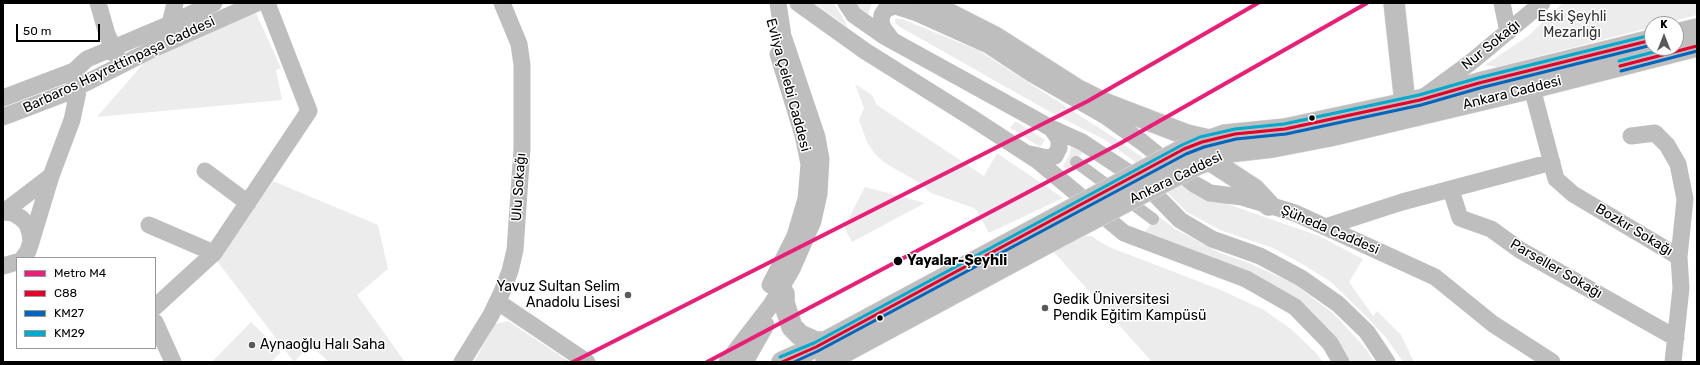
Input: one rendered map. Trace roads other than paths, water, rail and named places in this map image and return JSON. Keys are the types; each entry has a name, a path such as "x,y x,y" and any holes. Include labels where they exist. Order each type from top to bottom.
{"main road":[{"path":"928,3 995,37 1047,71 1098,100 1187,135 1199,153 1254,189 1269,205"},
{"path":"1394,3 1414,106"},
{"path":"1408,3 1414,106"},
{"path":"1684,32 1697,29"},
{"name":"Ankara Caddesi","path":"782,362 826,342 1047,233 1199,153 1229,152 1273,147 1323,137 1479,83 1644,42"},
{"name":"Ankara Caddesi","path":"1414,106 1532,88 1697,46"},
{"name":"Ankara Caddesi","path":"826,362 1047,233"},
{"path":"784,294 784,303 792,327 800,335 810,340 816,342 826,342"}],"street":[{"path":"98,3 113,47 121,65"},
{"path":"170,24 175,3"},
{"name":"Barbaros Hayrettinpaşa Caddesi","path":"3,117 46,101 76,79 87,59 170,24 214,3"},
{"name":"Barbaros Hayrettinpaşa Caddesi","path":"3,98 76,79 121,65 179,36 257,3"},
{"path":"156,306 214,254 309,111 267,3"},
{"name":"Ulu Sokağı","path":"462,362 498,302 510,271 515,250 522,149 522,65 518,44 502,3"},
{"name":"Evliya Çelebi Caddesi","path":"725,362 755,315 794,236 806,199 809,164 805,142 770,26 766,3"},
{"name":"Evliya Çelebi Caddesi","path":"778,3 783,36 823,136"},
{"name":"Evliya Çelebi Caddesi","path":"788,3 794,32 823,136"},
{"path":"798,3 865,51 1026,153 1124,233 1246,279 1295,307 1330,343 1341,362"},
{"path":"846,3 854,15 893,42 1052,128 1082,142 1143,182 1180,220 1212,239 1260,256 1301,278 1338,304 1366,332 1387,362"},
{"path":"1502,3 1508,32"},
{"name":"Nur Sokağı","path":"1414,106 1470,63 1542,3"},
{"path":"893,42 883,28 881,22 882,15 886,9 895,6 917,13 988,45"},
{"name":"Şüheda Caddesi","path":"963,21 988,45 1032,74 1107,117 1194,184 1210,193 1242,197 1295,213 1435,277 1493,324 1552,362"},
{"path":"1470,63 1468,76 1470,79 1479,83"},
{"path":"19,257 72,120 76,79"},
{"name":"Bozkır Sokağı","path":"1532,88 1556,179 1574,194 1679,257 1685,199 1678,164 1667,144 1655,133 1631,136"},
{"path":"1026,153 1047,158 1055,156 1059,148 1059,139 1052,128"},
{"path":"725,362 770,305 792,269 813,221 820,176 823,136"},
{"path":"744,362 784,294 823,220 830,190 832,167 823,136"},
{"path":"1326,226 1402,202 1552,162"},
{"path":"205,171 248,203"},
{"path":"3,212 51,176"},
{"name":"Parseller Sokağı","path":"1451,190 1460,218 1491,229 1520,250 1676,338"},
{"path":"3,212 13,213 27,224 30,233 19,257"},
{"path":"149,225 214,254"},
{"path":"1673,362 1681,288 1679,257"},
{"path":"498,302 586,362"},
{"path":"156,324 173,362"}],"waterway":[{"path":"1076,162 1153,219"}],"metro line":[{"name":"M4","path":"573,362 1088,101 1258,3"},
{"name":"M4","path":"707,362 1119,144 1367,3"}],"place":[{"name":"Yayalar-Şeyhli","path":"898,261"},
{"name":"Yavuz Sultan Selim Anadolu Lisesi","path":"628,295"},
{"name":"Gedik Üniversitesi Pendik Eğitim Kampüsü","path":"1045,308"},
{"name":"Aynaoğlu Halı Saha","path":"252,345"}],"park label":[{"name":"Eski Şeyhli Mezarlığı","path":"1572,26"}]}
